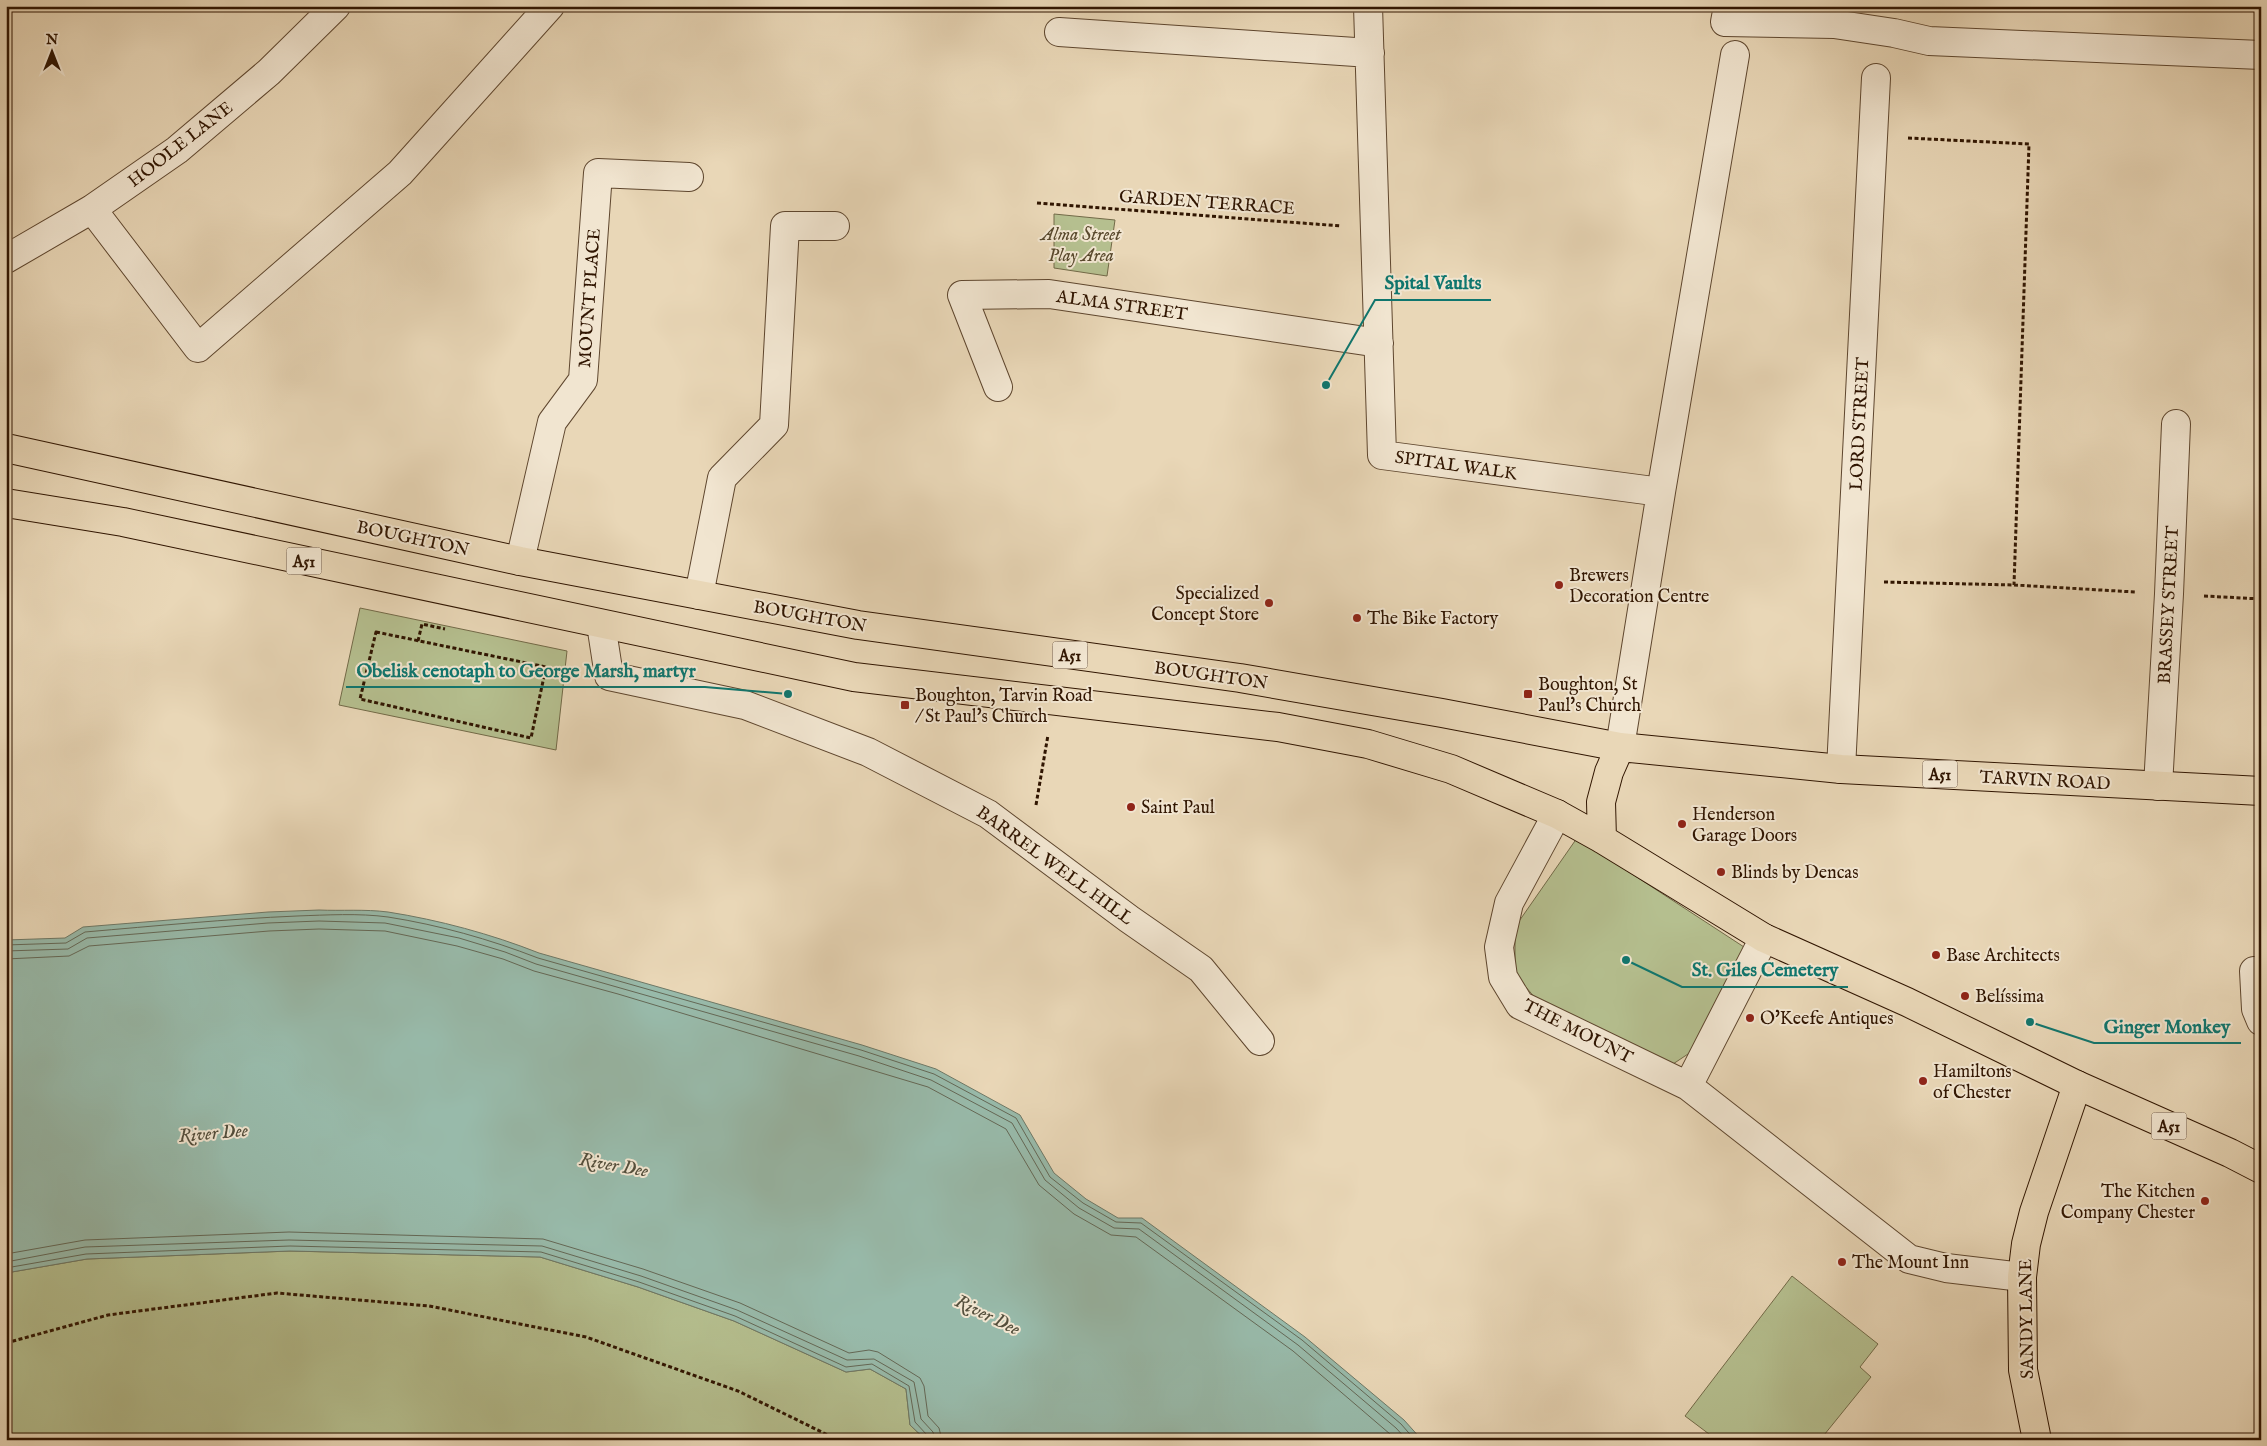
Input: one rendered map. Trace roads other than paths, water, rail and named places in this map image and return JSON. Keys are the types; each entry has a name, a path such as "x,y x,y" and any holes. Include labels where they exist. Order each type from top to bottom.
{"main road":[{"name":"BOUGHTON","path":"6,448 520,561 858,625 1240,678 1442,713 1620,747"},
{"name":"A51","path":"6,503 123,522 854,677 1278,727 1368,744 1451,769 1557,814 1602,839 1764,938 1907,1002 2077,1085 2230,1153 2261,1169"},
{"name":"TARVIN ROAD","path":"1620,747 1841,769 2261,792"},
{"path":"1602,839 1601,802 1609,772 1620,747"},
{"name":"SANDY LANE","path":"2037,1440 2023,1370 2022,1277 2026,1244 2034,1212 2077,1085"}],"street":[{"name":"HOOLE LANE","path":"6,259 92,209 177,150 269,72 336,6"},
{"name":"SPITAL WALK","path":"1368,6 1382,455 1660,492"},
{"path":"1728,6 1725,22 1834,24 1894,33 1929,41 2261,55"},
{"path":"92,209 198,348 400,173 545,8"},
{"path":"1059,32 1370,53"},
{"path":"1620,747 1660,492 1736,55"},
{"name":"LORD STREET","path":"1841,769 1876,78"},
{"name":"MOUNT PLACE","path":"520,561 552,422 583,380 598,173 689,177"},
{"path":"699,595 722,478 774,425 785,226 835,226"},
{"name":"ALMA STREET","path":"998,387 962,295 1049,294 1379,343"},
{"name":"BRASSEY STREET","path":"2158,786 2176,424"},
{"name":"BARREL WELL HILL","path":"601,624 609,676 745,706 868,752 988,814 1201,969 1260,1042"},
{"name":"THE MOUNT","path":"1557,814 1509,903 1499,947 1503,977 1520,1005 1688,1086 1909,1259 1946,1268 2022,1277"},
{"path":"1688,1086 1764,938"},
{"path":"2254,971 2256,1009 2261,1021"}],"water":[{"name":"River Dee","path":"319,910 388,912 465,928 539,953 862,1045 936,1069 1020,1115 1054,1173 1086,1199 1118,1218 1142,1218 1305,1337 1404,1420 1422,1440 926,1440 910,1425 906,1389 870,1369 846,1372 734,1321 638,1287 540,1257 290,1251 87,1259 6,1273 6,940 65,938 83,927 268,912"}],"place":[{"name":"Spital Vaults","path":"1326,385"},
{"name":"Brewers Decoration Centre","path":"1559,585"},
{"name":"Specialized Concept Store","path":"1269,603"},
{"name":"The Bike Factory","path":"1357,618"},
{"name":"Obelisk cenotaph to George Marsh, martyr","path":"788,694"},
{"name":"Boughton, St Paul's Church","path":"1528,694"},
{"name":"Boughton, Tarvin Road / St Paul's Church","path":"905,705"},
{"name":"Saint Paul","path":"1131,807"},
{"name":"Henderson Garage Doors","path":"1682,824"},
{"name":"Blinds by Dencas","path":"1721,872"},
{"name":"Base Architects","path":"1936,955"},
{"name":"St. Giles Cemetery","path":"1626,960"},
{"name":"Belíssima","path":"1965,996"},
{"name":"O'Keefe Antiques","path":"1750,1018"},
{"name":"Ginger Monkey","path":"2030,1022"},
{"name":"Hamiltons of Chester","path":"1923,1081"},
{"name":"The Kitchen Company Chester","path":"2205,1201"},
{"name":"The Mount Inn","path":"1842,1262"}],"park label":[{"name":"Alma Street Play Area","path":"1081,244"}]}
